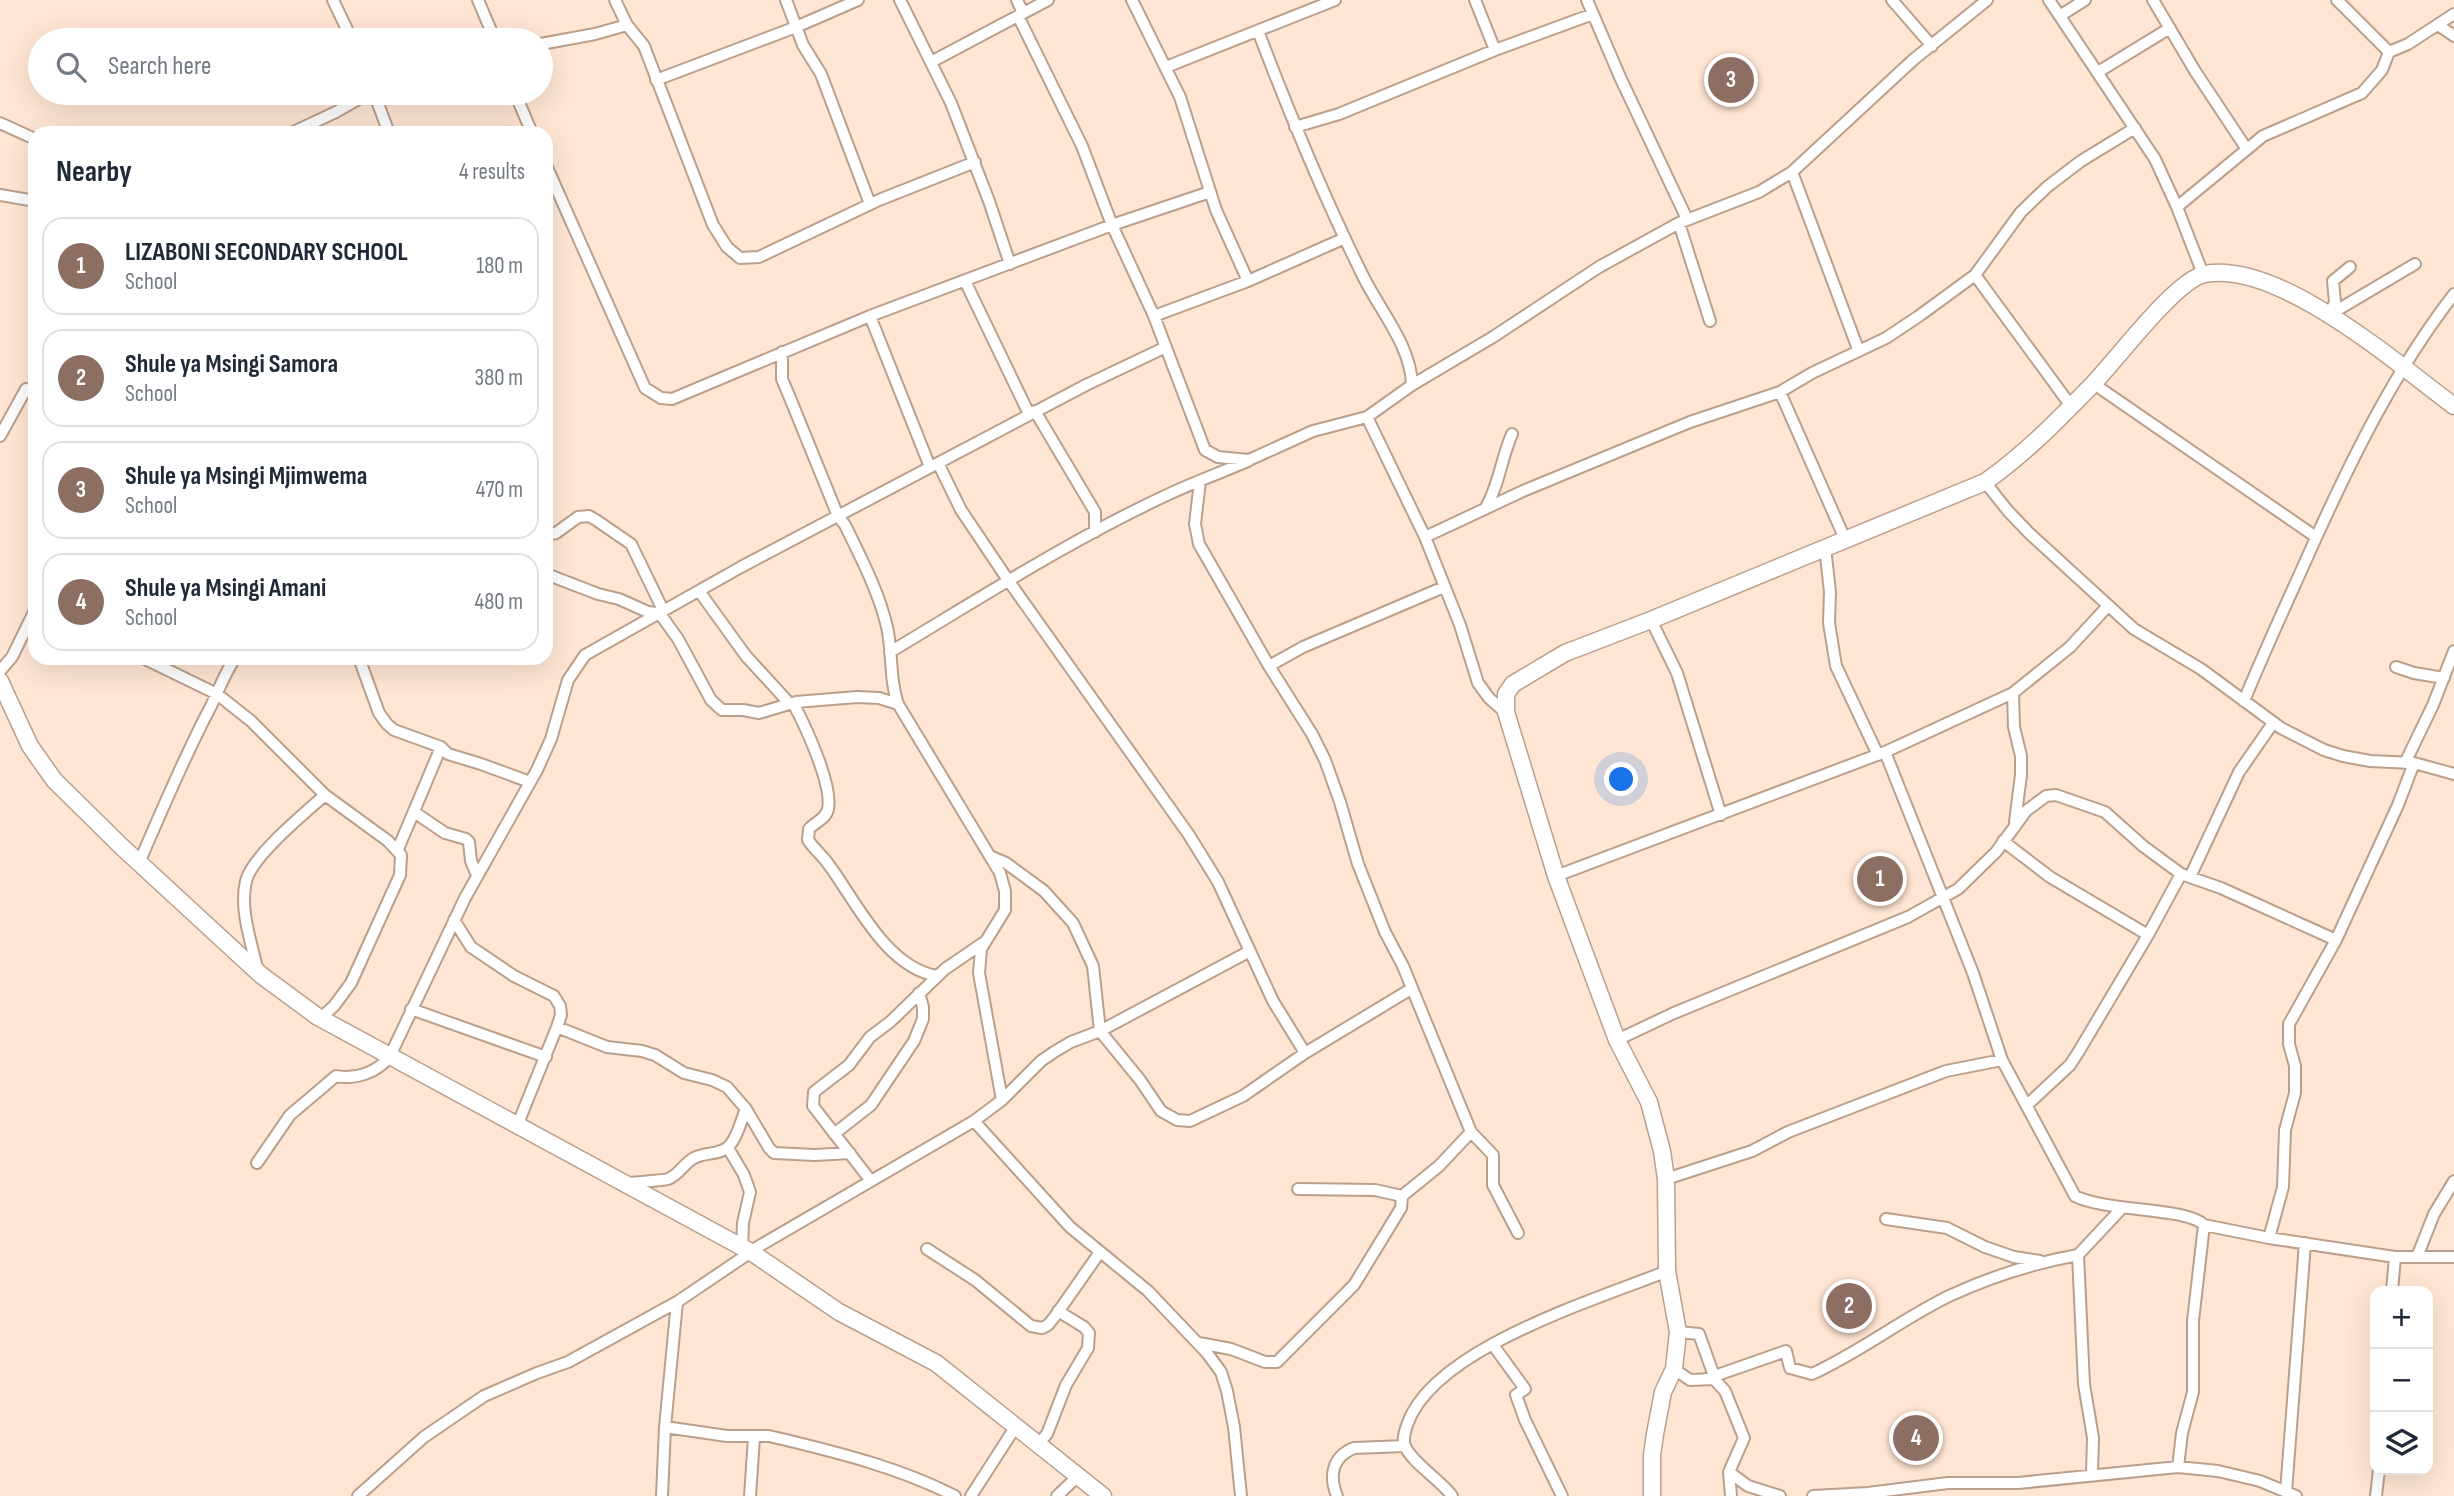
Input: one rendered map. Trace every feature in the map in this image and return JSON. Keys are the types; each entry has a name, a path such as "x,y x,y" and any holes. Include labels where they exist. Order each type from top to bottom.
{"street":[{"path":"333,0 346,28"},
{"path":"478,0 490,28"},
{"path":"615,0 627,26 644,46 713,225 727,247 740,258 759,257 870,204 975,162"},
{"path":"786,0 803,45 821,74 870,204"},
{"path":"656,80 796,27 858,0"},
{"path":"900,0 932,61 975,162 1010,264"},
{"path":"1017,0 1082,146 1112,225 1154,316 1205,450 1219,457 1250,460"},
{"path":"932,61 1048,0"},
{"path":"1132,0 1166,67 1191,125 1210,192 1248,281"},
{"path":"1166,67 1335,0"},
{"path":"1475,0 1495,50"},
{"path":"1587,0 1683,221 1710,321"},
{"path":"1892,0 1932,46"},
{"path":"890,652 1007,580 1169,494 1313,431 1367,417 1412,385 1493,337 1600,267 1683,221 1759,192 1792,172 1903,69 1987,0"},
{"path":"2049,0 2155,159 2203,274"},
{"path":"2061,15 2085,0"},
{"path":"2153,0 2246,148"},
{"path":"2337,0 2389,52"},
{"path":"1295,127 1339,114 1495,50 1593,14"},
{"path":"2177,207 2263,136 2362,93 2382,70 2389,52 2408,44 2454,14"},
{"path":"2438,25 2454,36"},
{"path":"553,42 627,26"},
{"path":"2098,72 2169,28"},
{"path":"1258,31 1295,127 1345,238 1364,279 1409,360 1412,385"},
{"path":"306,126 349,105"},
{"path":"377,105 386,126"},
{"path":"521,105 529,126"},
{"path":"0,123 28,136"},
{"path":"1425,537 1523,491 1690,422 1780,392 1858,349 1886,338 1975,275 2021,212 2047,187 2081,161 2134,128"},
{"path":"1792,172 1858,349"},
{"path":"553,182 645,388 661,398 680,397 870,316 1112,225 1210,192"},
{"path":"0,195 28,200"},
{"path":"1154,316 1248,281 1345,238"},
{"path":"2329,315 2415,264"},
{"path":"2329,315 2335,302 2333,281 2350,267"},
{"path":"1652,1496 1655,1434 1663,1392 1674,1369 1678,1332 1667,1271 1666,1179 1662,1151 1649,1102 1617,1040 1556,876 1507,714 1506,694 1513,684 1565,653 1985,482 2010,464 2094,384 2161,308 2189,282 2203,274 2229,273 2249,276 2297,297 2329,315 2454,406"},
{"path":"1975,275 2071,405"},
{"path":"965,281 1032,413 1095,512 1095,532"},
{"path":"2244,701 2333,497 2403,369 2429,326 2454,294"},
{"path":"870,316 934,465 1007,580 1189,835 1218,882 1273,1001 1305,1053"},
{"path":"257,1163 290,1115 336,1076 346,1078 374,1071 382,1067 390,1056 454,920 551,739 568,680 585,655 660,612 1032,413 1166,347"},
{"path":"782,352 782,379 838,516 845,525 875,589 887,627 892,678 898,704 1000,873 1005,910 979,957 979,973 1002,1100"},
{"path":"2094,384 2316,537"},
{"path":"0,436 26,389"},
{"path":"1780,392 1845,539"},
{"path":"1367,417 1425,537 1478,683 1489,698 1507,714"},
{"path":"1485,509 1495,492 1512,434"},
{"path":"1200,481 1195,524 1199,544 1325,760 1369,895 1403,966 1471,1132 1493,1155 1493,1185 1518,1233"},
{"path":"1985,482 2029,533 2107,607 2134,629 2201,670 2273,723 2304,741 2343,756 2370,761 2409,763 2454,774"},
{"path":"553,534 578,517 589,516 631,544 660,612 718,708 759,712 791,703 857,697 879,698 898,704"},
{"path":"1825,547 1830,592 1830,636 1836,666 1881,753 1944,898 2003,1060 2075,1196 2085,1201 2122,1208 2182,1216 2199,1220 2204,1225 2269,1238 2395,1257 2454,1257"},
{"path":"553,576 648,612 660,612"},
{"path":"1269,666 1303,647 1444,587"},
{"path":"699,591 746,656 791,703 821,767 829,808 809,829 808,840 828,863 860,913 897,955 915,970 937,976"},
{"path":"1556,876 1881,753 2014,693 2070,647 2107,607"},
{"path":"1651,620 1677,673 1721,815"},
{"path":"0,671 12,657 28,624"},
{"path":"2269,1238 2283,1187 2285,1130 2295,1093 2295,1066 2289,1044 2290,1024 2336,940 2398,805 2409,763 2454,651"},
{"path":"157,665 217,694 251,720 325,795 398,849 401,855 400,875 357,972 343,995 325,1014 318,1017"},
{"path":"139,863 184,758 230,665"},
{"path":"361,665 374,701 387,724 415,739 441,747 448,754 530,782"},
{"path":"2396,667 2444,678"},
{"path":"0,681 30,746 54,780 259,974 318,1017 747,1251 839,1312 936,1363 1103,1496"},
{"path":"2014,693 2014,727 2021,756 2015,823"},
{"path":"2026,1105 2070,1065 2080,1051 2185,875 2239,772 2273,723"},
{"path":"398,849 441,747"},
{"path":"259,974 244,902 248,874 273,844 325,795"},
{"path":"1617,1040 1674,1013 1908,918 1944,898 1958,889 1996,852 2015,823 2031,806 2046,796 2056,795 2105,812 2143,846 2185,875 2336,940"},
{"path":"414,812 445,833 469,842 471,861 477,875"},
{"path":"2003,841 2050,877 2148,935"},
{"path":"992,857 1006,863 1044,891 1073,923 1093,966 1100,1031 1161,1111 1177,1120 1190,1121 1243,1096 1305,1053 1411,989"},
{"path":"454,920 471,947 514,976 554,996 560,1006 561,1015 557,1027 517,1126"},
{"path":"872,1181 813,1106 814,1092 849,1065 865,1042 937,976 958,958 987,941"},
{"path":"358,1496 424,1437 484,1396 568,1362 677,1302 747,1251 974,1121 1002,1100 1041,1061 1071,1042 1100,1031 1250,951"},
{"path":"834,1134 871,1105 914,1041 923,1019 919,993"},
{"path":"411,1009 546,1056"},
{"path":"557,1027 607,1047 655,1055 684,1073 727,1087 746,1109 774,1153 850,1153"},
{"path":"1666,1179 1752,1151 1787,1132 1946,1071 2003,1060"},
{"path":"622,1182 632,1184 642,1180 669,1179 696,1157 728,1148 746,1109"},
{"path":"974,1121 1049,1206 1070,1227 1148,1291 1199,1343 1221,1372 1234,1427 1241,1496"},
{"path":"1199,1343 1231,1349 1265,1362 1276,1362 1354,1285 1401,1208 1402,1196 1439,1166 1471,1132"},
{"path":"728,1148 739,1165 750,1192 743,1223 747,1251"},
{"path":"2417,1257 2434,1214 2454,1181"},
{"path":"1298,1189 1374,1190 1402,1196"},
{"path":"1674,1369 1690,1380 1710,1378 1786,1351 1790,1368 1812,1374 1836,1363 1949,1296 2043,1262 2078,1255 2122,1208"},
{"path":"1886,1219 1947,1228 1985,1247 2014,1257 2043,1262"},
{"path":"2178,1467 2182,1433 2193,1392 2193,1321 2204,1225"},
{"path":"1815,1496 1977,1482 2018,1483 2178,1467 2218,1471 2260,1481 2291,1494 2305,1243"},
{"path":"926,1249 975,1280 1031,1326 1042,1328 1048,1325 1100,1252"},
{"path":"2078,1255 2084,1384 2093,1438 2092,1474"},
{"path":"2392,1286 2395,1257"},
{"path":"1452,1496 1405,1446 1404,1434 1411,1411 1419,1401 1452,1369 1493,1345 1547,1319 1667,1271"},
{"path":"662,1496 665,1427 677,1302"},
{"path":"1038,1444 1047,1434 1066,1385 1088,1348 1088,1333 1084,1327 1058,1311"},
{"path":"1678,1332 1699,1334 1710,1378"},
{"path":"1493,1345 1525,1389 1516,1395 1525,1420 1562,1496"},
{"path":"1710,1378 1724,1391 1744,1438 1729,1472 1731,1496"},
{"path":"971,1496 1016,1426"},
{"path":"665,1427 727,1436 769,1436 840,1453 929,1483 955,1496"},
{"path":"750,1496 754,1438"},
{"path":"1337,1496 1332,1473 1338,1458 1348,1451 1405,1446"},
{"path":"1729,1472 1748,1486 1780,1496"},
{"path":"2376,1496 2378,1475"},
{"path":"1057,1496 1078,1476"},
{"path":"1977,1482 1978,1496"}],"place":[{"name":"Shule ya Msingi Mjimwema","path":"1731,80"},
{"name":"LIZABONI SECONDARY SCHOOL","path":"1880,879"},
{"name":"Shule ya Msingi Samora","path":"1849,1306"},
{"name":"Shule ya Msingi Amani","path":"1916,1438"}]}
